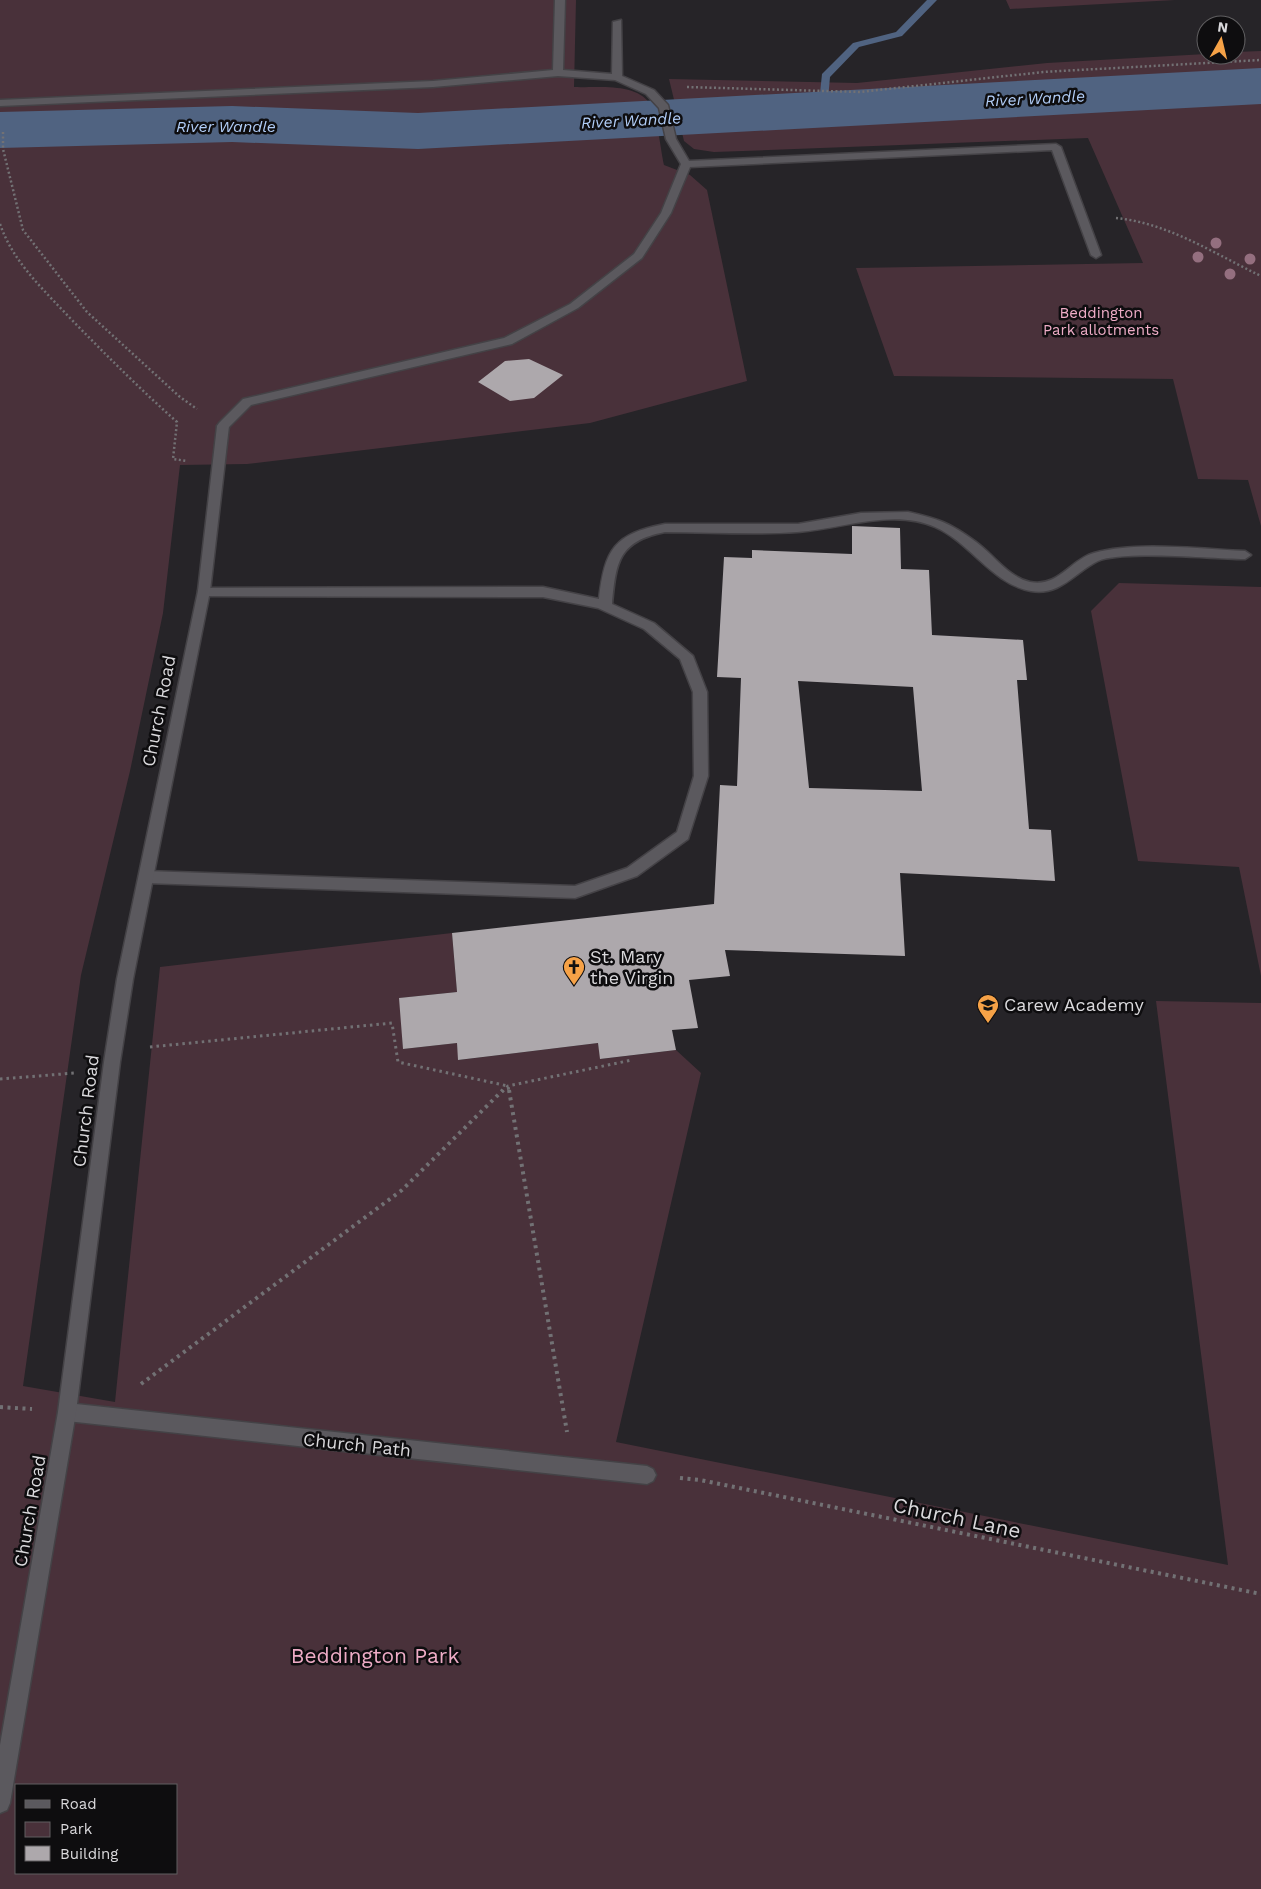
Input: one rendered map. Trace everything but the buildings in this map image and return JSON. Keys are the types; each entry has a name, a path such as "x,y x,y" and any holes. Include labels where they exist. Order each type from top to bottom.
{"street":[{"path":"558,73 560,0"},
{"path":"617,77 618,22"},
{"path":"0,103 433,84 558,73 617,77 650,92 664,108 671,139 686,164"},
{"path":"686,164 1056,146 1096,254"},
{"path":"223,426 247,402 508,341 574,306 638,256 666,213 686,164"},
{"name":"Church Road","path":"0,1803 67,1412 112,1062 125,979 204,591 223,426"},
{"path":"605,606 611,559 625,541 646,530 665,528 798,528 861,517 908,516 939,523 972,546 1012,581 1032,587 1056,584 1095,557 1107,554 1124,552 1245,556"},
{"path":"146,877 575,892 632,872 683,834 701,776 700,692 686,656 649,626 605,606 543,592 204,591"},
{"name":"Church Path","path":"67,1412 647,1476"}],"path":[{"path":"650,92 670,86 860,92 1043,72 1261,60"},
{"path":"1,151 24,230 87,312 180,397 223,426"},
{"path":"1084,219 1124,218 1154,226 1261,276"},
{"path":"0,224 4,238 36,280 122,372 176,422 173,459 217,465"},
{"path":"0,1079 73,1074 151,1047 392,1023 398,1062 508,1086 632,1060"},
{"path":"139,1385 402,1190 508,1086"},
{"path":"508,1086 573,1469"},
{"name":"Church Lane","path":"647,1476 700,1480 1261,1594"}],"green space":[{"name":"Beddington Park","path":"0,0 576,0 574,87 626,89 644,97 650,104 655,116 664,165 690,175 707,190 747,381 590,423 247,464 180,465 163,613 130,771 81,975 23,1386 115,1402 160,967 452,933 457,992 400,998 403,1049 457,1043 459,1060 598,1043 601,1059 676,1050 701,1073 616,1442 1228,1565 1156,1001 1261,1003 1261,1889 0,1889"},
{"path":"1006,0 1175,0 1010,9"},
{"name":"Beddington Park allotments","path":"1261,51 1261,526 1248,480 1198,479 1173,379 894,376 856,268 1143,263 1088,138 714,152 694,149 684,141 669,79 857,83 1047,63 1196,55 1196,65 1246,65 1246,52"},
{"path":"1119,583 1261,587 1261,976 1239,867 1138,861 1091,611"}],"waterway":[{"path":"822,111 825,76 856,45 899,34 932,0"},
{"name":"River Wandle","path":"0,130 232,124 418,131 822,111 1261,86"}],"place":[{"name":"St. Mary the Virgin","path":"574,986"},
{"name":"Carew Academy","path":"988,1024"}]}
